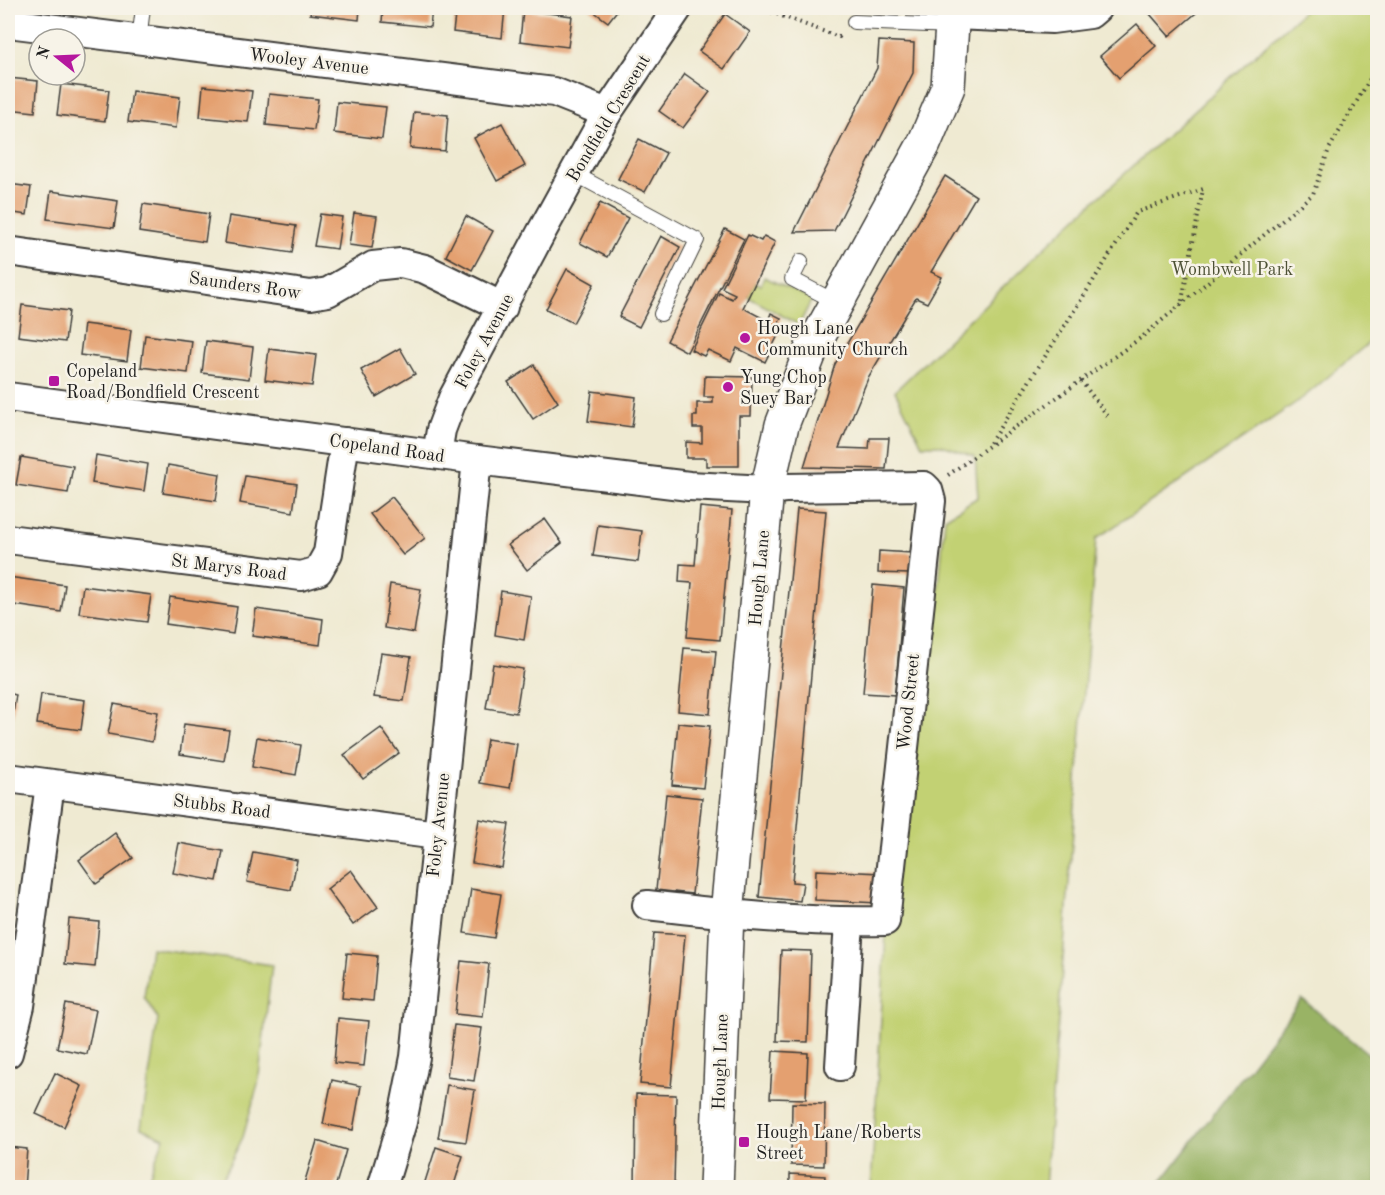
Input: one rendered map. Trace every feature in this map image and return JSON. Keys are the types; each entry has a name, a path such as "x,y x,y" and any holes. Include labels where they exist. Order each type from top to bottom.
{"main road":[{"name":"Hough Lane","path":"716,1188 727,914 767,490 782,425 811,350 924,144 948,87 953,16"}],"street":[{"name":"Bondfield Crescent","path":"542,231 607,113 678,8"},
{"path":"953,16 1052,19 1090,14 1097,8"},
{"name":"Wooley Avenue","path":"8,23 554,92 607,113"},
{"name":"Foley Avenue","path":"437,454 441,430 453,398 542,231"},
{"name":"Saunders Row","path":"8,251 311,295 328,292 373,266 401,262 425,269 503,306"},
{"name":"Copeland Road","path":"8,396 477,460 690,486 767,490"},
{"name":"St Marys Road","path":"8,539 301,576 318,571 328,554 345,442"},
{"name":"Foley Avenue","path":"382,1188 402,1122 415,1057 477,460"},
{"path":"767,490 924,486 928,490"},
{"name":"Wood Street","path":"647,905 727,914 885,921 931,501 928,490"},
{"name":"Stubbs Road","path":"8,778 437,835"},
{"path":"8,1053 20,1006 51,784"},
{"path":"840,1066 849,921"}],"lane":[{"path":"139,40 143,8"},
{"path":"854,22 953,16"},
{"path":"573,173 697,240 661,314"},
{"path":"801,261 792,279 836,302"}],"path":[{"path":"760,8 839,37 854,22"},
{"path":"928,490 1142,337 1313,194 1329,149 1377,65"},
{"path":"988,447 1137,212 1203,189 1180,306"},
{"path":"1082,381 1110,419"}],"green space":[{"name":"Wombwell Park","path":"1307,8 1377,8 1377,336 1304,397 1096,539 1045,1187 871,1188 890,866 933,650 945,518 978,497 975,456 942,445 922,445 895,391 1065,228"},
{"path":"764,277 812,299 799,325 748,297 755,283 761,285"},
{"path":"151,948 272,965 258,1084 243,1137 218,1187 145,1187 164,1138 141,1128 158,1019 144,997"},
{"path":"1302,999 1377,1061 1377,1187 1157,1187"}],"building":[{"path":"311,8 360,8 359,20 310,14"},
{"path":"383,8 432,8 430,27 382,22"},
{"path":"456,8 505,8 502,38 453,32"},
{"path":"589,8 619,8 608,22"},
{"path":"1158,8 1202,8 1169,36 1150,14"},
{"path":"523,10 572,16 568,47 520,41"},
{"path":"725,14 750,32 724,69 699,51"},
{"path":"1137,24 1156,46 1119,78 1100,56"},
{"path":"879,41 914,43 913,73 834,231 794,232 877,68"},
{"path":"685,74 710,92 683,128 659,111"},
{"path":"8,78 27,80 27,87 37,87 35,112 8,109"},
{"path":"203,86 252,91 248,122 200,117"},
{"path":"61,87 109,90 105,121 57,115"},
{"path":"132,91 180,97 176,128 128,122"},
{"path":"269,94 318,99 314,130 266,125"},
{"path":"337,102 386,107 382,139 334,133"},
{"path":"414,112 448,115 445,151 410,148"},
{"path":"502,123 525,166 497,181 474,138"},
{"path":"639,139 666,153 645,192 618,179"},
{"path":"945,176 976,196 931,272 942,277 927,303 916,298 905,316 869,376 839,448 869,449 870,438 889,438 886,469 804,467 835,364"},
{"path":"8,184 31,187 27,215 8,212"},
{"path":"51,191 118,201 114,228 47,219"},
{"path":"600,203 628,218 607,257 580,243"},
{"path":"143,204 209,214 205,242 139,232"},
{"path":"354,213 377,216 372,248 349,245"},
{"path":"320,214 342,217 337,249 314,246"},
{"path":"229,216 296,226 292,253 225,243"},
{"path":"466,216 493,231 472,270 446,256"},
{"path":"725,229 744,239 687,352 667,341"},
{"path":"748,235 761,241 764,236 775,242 743,308 768,321 771,313 781,318 777,327 781,329 765,362 737,348 731,361 708,350 704,356 691,350 719,293 732,299 735,294 722,288"},
{"path":"661,236 680,247 639,327 619,317"},
{"path":"567,269 594,284 573,323 546,309"},
{"path":"22,305 69,311 65,342 18,336"},
{"path":"84,324 131,330 127,361 80,355"},
{"path":"145,335 192,341 188,373 141,367"},
{"path":"206,341 253,347 249,379 202,373"},
{"path":"400,348 415,374 376,397 361,370"},
{"path":"269,349 316,355 312,386 265,380"},
{"path":"534,365 558,402 533,419 508,382"},
{"path":"705,376 752,377 751,416 739,416 739,466 706,466 706,458 686,458 686,442 702,443 702,428 693,428 693,416 697,416 697,403 713,403 713,397 704,397"},
{"path":"592,391 636,397 632,427 588,421"},
{"path":"96,455 148,464 144,491 92,483"},
{"path":"21,457 73,466 68,493 16,485"},
{"path":"168,465 220,474 216,501 163,493"},
{"path":"245,476 297,484 293,512 240,503"},
{"path":"392,497 425,538 403,555 370,514"},
{"path":"700,507 732,510 720,640 687,637 692,583 679,582 680,564 695,565"},
{"path":"797,509 826,511 792,882 803,883 800,901 759,897"},
{"path":"545,519 562,543 527,570 508,545"},
{"path":"598,525 642,531 638,562 593,556"},
{"path":"879,551 912,553 911,574 878,573"},
{"path":"8,577 65,585 61,612 8,604"},
{"path":"390,584 421,589 414,633 384,628"},
{"path":"873,585 904,588 895,695 863,693"},
{"path":"83,586 151,595 147,622 79,613"},
{"path":"501,591 531,596 524,640 495,635"},
{"path":"170,597 237,607 233,634 166,624"},
{"path":"256,609 323,619 320,645 252,636"},
{"path":"684,648 716,651 710,714 678,711"},
{"path":"381,653 411,657 404,701 374,697"},
{"path":"493,664 523,669 516,713 486,708"},
{"path":"8,693 16,695 11,725 8,724"},
{"path":"41,694 85,700 81,730 37,724"},
{"path":"114,704 158,712 152,742 108,734"},
{"path":"678,723 710,726 703,788 672,785"},
{"path":"184,724 229,730 224,761 180,754"},
{"path":"381,728 399,753 363,779 344,755"},
{"path":"257,737 301,745 296,775 252,767"},
{"path":"487,739 517,744 510,788 480,783"},
{"path":"666,794 702,798 692,894 656,890"},
{"path":"479,819 509,824 502,868 472,863"},
{"path":"115,833 133,858 96,884 79,860"},
{"path":"179,843 223,851 217,881 173,873"},
{"path":"253,852 297,860 291,890 247,882"},
{"path":"351,870 378,907 353,925 327,889"},
{"path":"816,870 881,873 879,903 815,900"},
{"path":"471,889 501,894 494,938 464,933"},
{"path":"69,919 99,922 95,967 65,964"},
{"path":"654,933 685,935 671,1087 640,1084"},
{"path":"781,950 811,951 808,1042 777,1041"},
{"path":"347,953 377,956 373,1001 342,998"},
{"path":"461,961 489,964 483,1017 455,1014"},
{"path":"66,1004 96,1010 87,1054 57,1048"},
{"path":"338,1018 369,1021 364,1066 334,1063"},
{"path":"454,1025 482,1028 474,1081 447,1077"},
{"path":"773,1051 808,1053 806,1099 770,1098"},
{"path":"55,1073 82,1086 64,1127 36,1114"},
{"path":"332,1080 361,1086 353,1130 323,1124"},
{"path":"447,1085 475,1090 466,1142 438,1138"},
{"path":"636,1094 676,1095 674,1188 635,1188"},
{"path":"792,1103 825,1104 824,1166 791,1165"},
{"path":"317,1141 346,1150 335,1188 316,1188 304,1184"},
{"path":"8,1147 27,1149 24,1188 8,1188"},
{"path":"436,1147 463,1156 453,1188 423,1188"},
{"path":"790,1174 825,1176 824,1188 790,1188"}],"place":[{"name":"Hough Lane Community Church","path":"745,338"},
{"name":"Copeland Road/Bondfield Crescent","path":"54,381"},
{"name":"Yung Chop Suey Bar","path":"728,387"},
{"name":"Hough Lane/Roberts Street","path":"744,1142"}]}
